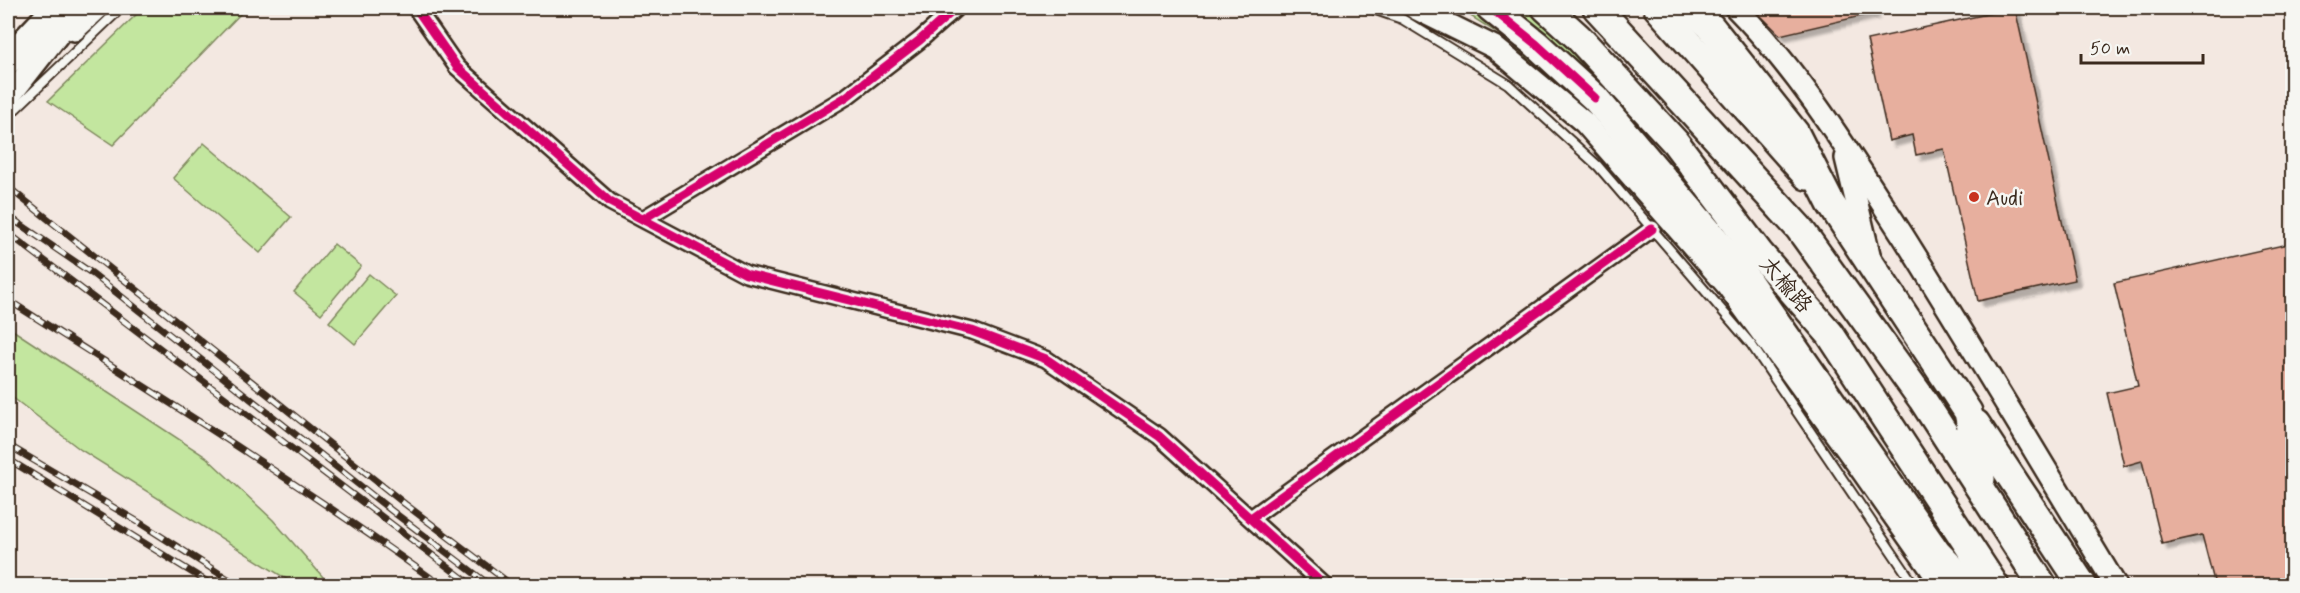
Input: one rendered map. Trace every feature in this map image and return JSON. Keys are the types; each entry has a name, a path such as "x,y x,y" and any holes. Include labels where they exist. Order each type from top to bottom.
{"highway":[{"path":"17,66 57,8"},
{"path":"1491,8 1536,44 1594,98 1735,263 1937,553 1969,585"},
{"name":"太榆路","path":"1546,8 1578,37 1675,142 1759,253 1830,334 1995,585"},
{"name":"太榆路","path":"1597,8 1799,228 1922,399 2043,585"},
{"path":"1691,8 1710,26 1796,133 1831,204 2083,585"},
{"path":"1660,9 1831,204"},
{"path":"1968,412 1984,494"}],"main road":[{"path":"8,98 17,66 79,8"},
{"path":"17,66 98,8"},
{"path":"1415,8 1494,47 1585,123 1726,285 1943,585"},
{"path":"1736,8 1768,40 1842,141 1944,301 2116,585"},
{"path":"1842,141 1872,266"}],"street":[{"path":"416,8 457,67 610,202 746,274 972,331 1046,359 1159,436 1325,585"},
{"path":"644,219 846,97 920,40 956,8"},
{"path":"1251,518 1652,229"}],"lane":[{"path":"8,116 121,8"},
{"path":"1370,8 1402,19 1508,84 1598,166 1751,344 1915,585"}],"green space":[{"path":"143,8 246,8 113,145 48,101"},
{"path":"1458,8 1528,8 1587,61 1556,89 1510,41"},
{"path":"204,143 291,217 260,253 173,178"},
{"path":"334,244 361,266 321,314 294,292"},
{"path":"369,274 396,296 355,344 329,322"},
{"path":"8,327 206,457 273,520 330,585 296,585 81,450 8,394"}],"building":[{"path":"1753,8 1873,8 1874,13 1780,35"},
{"path":"2015,8 2075,280 1978,301 1944,149 1916,155 1912,135 1889,141 1867,40"},
{"path":"2292,243 2292,585 2215,585 2202,535 2162,544 2142,461 2124,466 2107,393 2138,386 2114,283"}],"railway":[{"path":"8,187 405,504 513,586"},
{"path":"8,216 93,274 392,511 491,586"},
{"path":"8,233 473,586"},
{"path":"8,300 281,475 442,586"},
{"path":"8,445 140,523 239,586"},
{"path":"8,459 214,586"}],"cycle path":[{"path":"416,8 457,67 610,202 746,274 972,331 1046,359 1159,436 1325,586"},
{"path":"643,219 846,97 920,40 956,8"},
{"path":"1491,8 1536,44 1595,98"},
{"path":"1251,518 1652,229"}],"place":[{"name":"Audi","path":"1974,197"}]}
